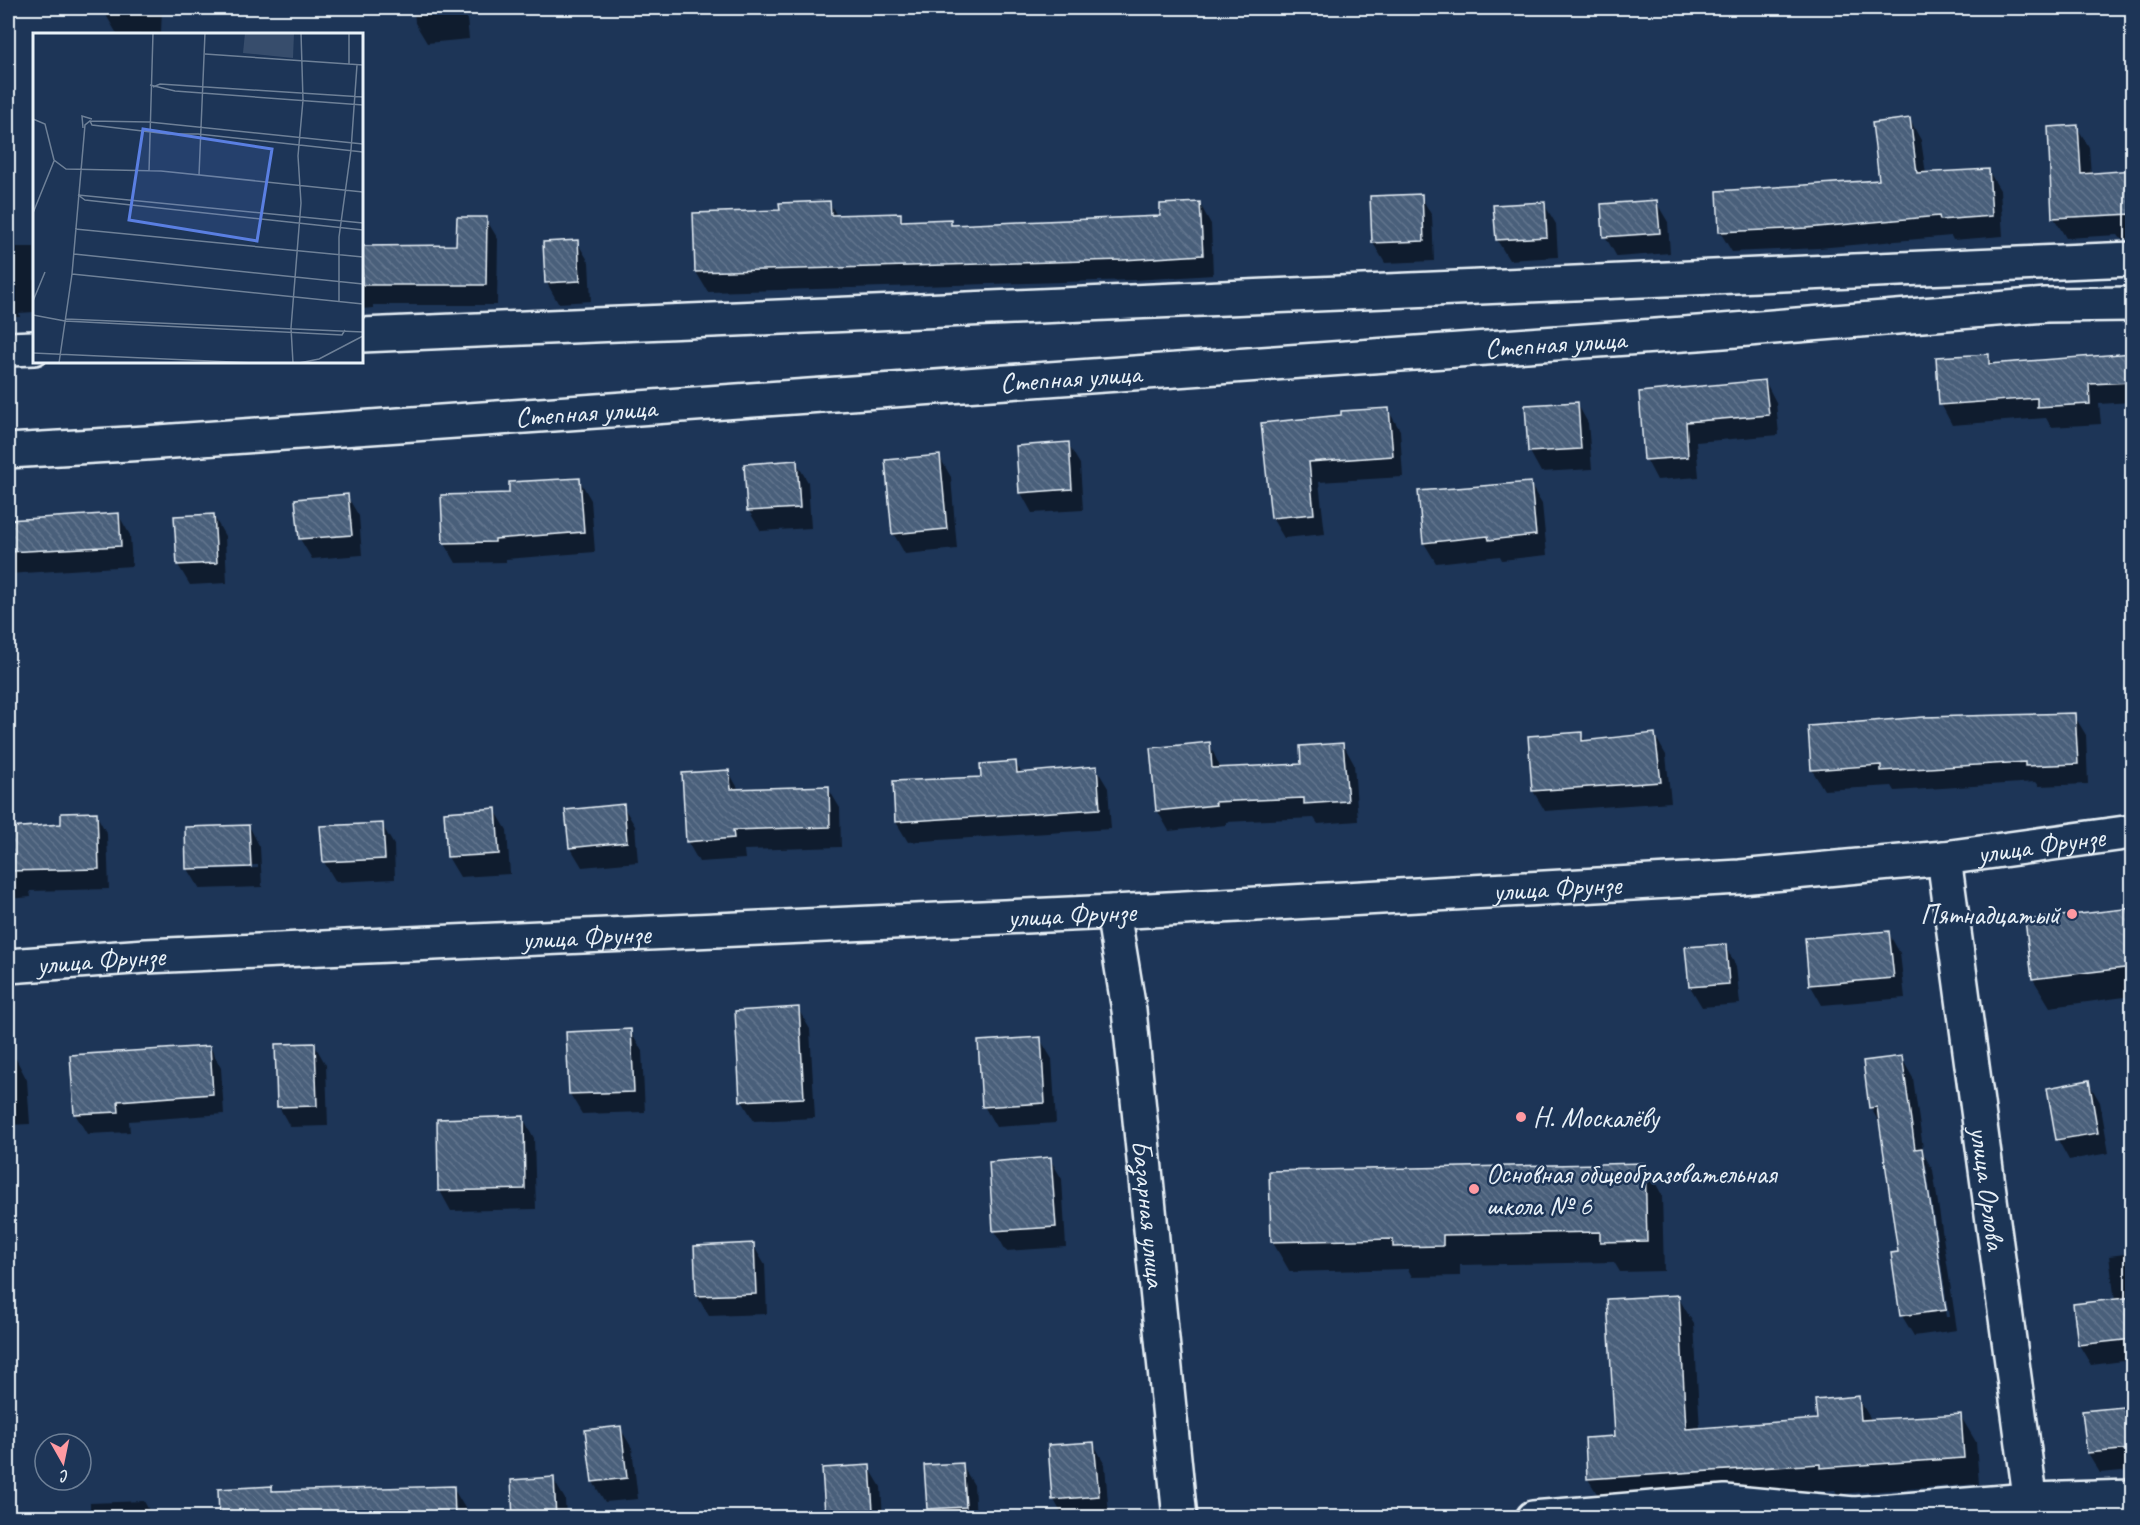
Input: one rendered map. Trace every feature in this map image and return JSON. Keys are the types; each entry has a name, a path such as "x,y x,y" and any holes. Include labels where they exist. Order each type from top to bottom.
{"street":[{"name":"Степная улица","path":"363,335 2133,259"},
{"name":"Степная улица","path":"8,451 145,444 1602,340 2046,305 2133,304"},
{"path":"8,349 33,348"},
{"name":"улица Фрунзе","path":"8,966 146,956 1113,912 1740,878 1944,858 2133,832"},
{"name":"улица Орлова","path":"1944,858 2031,1509"},
{"name":"Базарная улица","path":"1113,912 1129,1010 1180,1518"},
{"path":"1533,1518 1725,1502 1854,1514 2031,1509 2133,1497"}],"building":[{"path":"1910,118 1917,173 1989,169 1992,216 1940,220 1939,216 1807,228 1719,232 1717,191 1879,180 1872,123"},
{"path":"2078,125 2081,174 2133,170 2133,214 2052,218 2048,127"},
{"path":"1422,194 1424,241 1372,243 1370,196"},
{"path":"1657,200 1660,233 1603,237 1601,204"},
{"path":"830,201 831,215 901,213 901,221 951,219 951,225 1160,216 1160,204 1200,202 1203,255 1123,260 695,272 693,213 780,210 779,203"},
{"path":"1545,202 1547,237 1496,240 1493,205"},
{"path":"457,217 487,217 486,285 363,285 363,246 456,245"},
{"path":"578,240 580,281 545,283 543,242"},
{"path":"2133,353 2133,382 2089,384 2090,404 2037,407 2037,398 1939,405 1936,357 1989,354 1989,364"},
{"path":"1765,380 1769,415 1686,422 1688,457 1644,460 1639,392"},
{"path":"1578,402 1581,449 1528,452 1525,405"},
{"path":"1389,408 1393,456 1309,462 1314,514 1271,518 1261,423 1341,415 1341,411"},
{"path":"1069,442 1072,489 1019,493 1016,446"},
{"path":"940,455 947,529 892,534 885,460"},
{"path":"797,460 800,508 747,511 744,464"},
{"path":"580,478 584,532 495,539 495,542 443,543 441,495 509,493 509,482"},
{"path":"1531,482 1536,535 1489,540 1488,536 1423,543 1418,491"},
{"path":"348,494 352,535 299,539 295,499"},
{"path":"119,513 121,546 8,552 8,520"},
{"path":"214,514 217,563 177,565 174,516"},
{"path":"2075,713 2078,764 2025,766 2025,762 1881,771 1881,765 1811,770 1808,726 1924,717"},
{"path":"1582,732 1582,741 1655,733 1661,782 1532,791 1528,736"},
{"path":"1210,742 1212,768 1301,764 1300,746 1343,743 1348,801 1304,804 1304,798 1215,802 1216,805 1156,811 1150,748"},
{"path":"1016,761 1017,773 1097,766 1100,809 895,822 893,781 981,777 980,764"},
{"path":"729,770 731,789 829,786 830,827 733,830 734,838 686,842 682,773"},
{"path":"624,804 627,842 569,848 565,810"},
{"path":"496,808 499,854 447,857 444,812"},
{"path":"97,812 99,869 8,871 8,828 61,824 61,813"},
{"path":"383,823 385,859 323,862 320,826"},
{"path":"249,825 251,867 186,869 185,827"},
{"path":"2133,908 2133,967 2032,979 2025,920"},
{"path":"1889,931 1894,978 1809,985 1805,938"},
{"path":"1726,944 1729,984 1689,987 1685,947"},
{"path":"799,1007 804,1098 740,1101 735,1011"},
{"path":"631,1029 634,1092 569,1094 566,1032"},
{"path":"1041,1037 1045,1103 982,1107 978,1041"},
{"path":"315,1043 317,1106 277,1107 275,1044"},
{"path":"210,1046 213,1094 118,1101 119,1112 74,1114 70,1055"},
{"path":"1902,1056 1915,1149 1922,1148 1946,1310 1900,1316 1891,1253 1898,1252 1877,1107 1869,1108 1863,1061"},
{"path":"2089,1080 2098,1133 2056,1140 2047,1088"},
{"path":"524,1116 525,1189 438,1191 437,1119"},
{"path":"1051,1157 1056,1227 993,1231 989,1162"},
{"path":"1645,1163 1647,1241 1600,1242 1600,1232 1443,1235 1443,1246 1393,1247 1393,1239 1271,1242 1269,1171"},
{"path":"754,1243 756,1294 696,1296 694,1246"},
{"path":"1679,1295 1686,1429 1817,1419 1815,1400 1859,1396 1861,1420 1961,1414 1964,1458 1820,1468 1820,1464 1587,1479 1585,1438 1615,1436 1607,1299"},
{"path":"2133,1297 2133,1339 2078,1345 2073,1304"},
{"path":"2133,1406 2133,1449 2087,1453 2082,1411"},
{"path":"621,1426 627,1478 592,1482 585,1430"},
{"path":"1094,1442 1099,1496 1052,1500 1048,1445"},
{"path":"963,1463 966,1507 927,1509 924,1465"},
{"path":"870,1465 873,1511 825,1514 822,1468"},
{"path":"554,1477 556,1518 513,1518 511,1480"},
{"path":"272,1486 272,1491 454,1486 455,1518 219,1518 218,1489"}],"place":[{"name":"Пятнадцатый","path":"2072,914"},
{"name":"Н. Москалёву","path":"1521,1117"},
{"name":"Основная общеобразовательная школа № 6","path":"1474,1189"}]}
